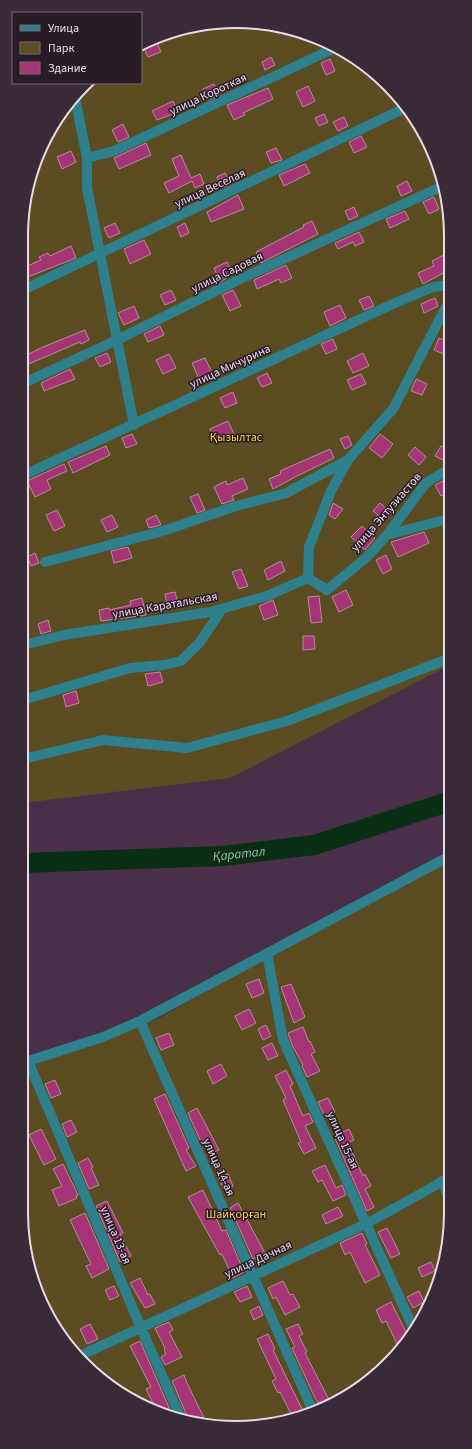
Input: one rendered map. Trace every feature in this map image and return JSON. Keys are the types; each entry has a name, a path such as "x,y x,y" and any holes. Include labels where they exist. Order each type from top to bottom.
{"street":[{"name":"улица Короткая","path":"87,158 114,151 330,50"},
{"path":"76,103 87,158 87,188 134,425"},
{"name":"улица Веселая","path":"28,288 401,110"},
{"name":"улица Садовая","path":"28,381 438,188"},
{"name":"улица Мичурина","path":"28,473 395,303 433,287 444,286"},
{"path":"308,578 309,547 331,491 348,460 393,410 444,311"},
{"path":"45,562 163,531 236,506 286,493 348,460"},
{"name":"улица Энтузиастов","path":"308,578 327,590 367,557 426,483 444,473"},
{"path":"386,535 444,520"},
{"name":"улица Каратальская","path":"28,644 64,635 210,612 267,596 308,578"},
{"path":"28,699 130,668 164,665 181,661 200,642 222,609"},
{"path":"28,758 103,740 187,748 287,721 444,661"},
{"path":"28,1061 103,1037 140,1021 444,859"},
{"name":"улица 15-ая","path":"267,953 283,1040 412,1325"},
{"name":"улица 14-ая","path":"140,1021 311,1407"},
{"name":"улица 13-ая","path":"28,1069 179,1413"},
{"name":"улица Дачная","path":"84,1354 366,1224 444,1181"}],"green space":[{"name":"Қызылтас","path":"222,28 250,28 277,32 303,39 328,49 363,71 383,89 409,120 423,144 437,182 444,222 444,668 230,778 28,802 28,222 35,182 49,144 71,109 95,84 142,84 142,50 169,39 195,32"},
{"name":"Шайқорған","path":"444,863 444,1227 437,1267 423,1305 401,1340 383,1360 363,1378 328,1400 303,1410 277,1417 250,1421 222,1421 182,1414 144,1400 109,1378 89,1360 71,1340 49,1305 39,1280 32,1254 28,1227 28,1061 89,1047 163,1016 366,899"}],"building":[{"path":"157,44 161,52 148,57 144,49"},
{"path":"271,57 275,65 265,70 262,62"},
{"path":"330,59 335,71 326,75 321,63"},
{"path":"214,84 219,95 208,100 203,89"},
{"path":"308,86 315,101 303,107 296,92"},
{"path":"268,88 273,99 243,113 245,115 234,120 227,105"},
{"path":"173,101 178,112 157,120 152,111"},
{"path":"324,114 328,122 319,126 315,118"},
{"path":"344,117 348,126 338,131 333,122"},
{"path":"123,124 129,137 118,142 112,130"},
{"path":"361,136 367,147 354,153 349,142"},
{"path":"146,143 151,155 119,169 114,158"},
{"path":"276,148 282,160 271,163 266,152"},
{"path":"71,151 76,162 62,169 57,157"},
{"path":"181,155 191,178 200,174 204,184 195,188 192,181 169,193 164,183 179,176 172,159"},
{"path":"305,164 310,173 284,186 279,175"},
{"path":"225,173 231,184 222,188 217,177"},
{"path":"407,181 412,191 401,196 397,186"},
{"path":"238,195 244,209 211,222 207,212"},
{"path":"434,197 439,209 429,214 423,202"},
{"path":"354,207 358,216 349,220 345,211"},
{"path":"405,211 409,219 390,228 386,219"},
{"path":"312,221 318,234 261,263 256,252 304,227 303,225"},
{"path":"115,223 120,233 109,238 104,228"},
{"path":"185,223 189,233 181,237 177,227"},
{"path":"359,232 364,242 355,246 353,242 338,249 335,243"},
{"path":"144,240 151,254 130,264 124,249"},
{"path":"71,246 76,258 28,277 28,266 41,260 39,257 48,253 50,256"},
{"path":"444,255 444,273 423,284 418,273 434,266 432,261"},
{"path":"227,262 233,274 220,282 214,268"},
{"path":"286,265 292,278 281,283 279,279 257,289 254,280"},
{"path":"171,290 176,300 165,305 160,295"},
{"path":"233,290 241,306 230,311 222,295"},
{"path":"369,296 374,306 364,310 359,300"},
{"path":"435,298 438,306 424,313 421,304"},
{"path":"340,305 346,318 330,326 324,312"},
{"path":"134,306 139,318 124,325 118,313"},
{"path":"160,326 164,335 148,342 144,334"},
{"path":"85,330 89,340 81,344 80,342 28,364 28,354"},
{"path":"439,338 444,340 444,354 434,350"},
{"path":"333,339 337,349 326,354 321,344"},
{"path":"107,353 111,362 100,367 95,358"},
{"path":"363,353 369,366 353,373 347,361"},
{"path":"169,354 176,368 163,374 156,360"},
{"path":"205,358 214,377 201,383 192,363"},
{"path":"70,369 75,379 44,391 41,383"},
{"path":"267,373 272,383 262,387 257,378"},
{"path":"361,374 366,384 352,390 347,380"},
{"path":"416,379 427,384 422,395 411,391"},
{"path":"233,392 237,403 225,408 220,398"},
{"path":"228,421 234,434 216,442 210,429"},
{"path":"132,434 137,444 126,448 122,438"},
{"path":"380,434 393,444 382,458 369,448"},
{"path":"348,436 352,445 345,449 340,439"},
{"path":"106,446 110,455 73,473 68,462"},
{"path":"441,446 444,448 444,460 435,456"},
{"path":"415,447 426,457 419,465 408,455"},
{"path":"330,449 334,458 273,489 269,479 281,474 280,471"},
{"path":"64,464 67,471 47,480 51,489 35,497 28,481"},
{"path":"243,478 248,489 232,496 234,500 222,504 214,487 226,481 227,485"},
{"path":"444,480 444,495 441,496 435,485"},
{"path":"198,494 205,510 197,513 190,497"},
{"path":"333,503 343,509 335,519 329,515"},
{"path":"380,503 392,513 385,521 373,511"},
{"path":"57,510 65,526 54,531 46,515"},
{"path":"112,515 118,527 107,532 101,520"},
{"path":"156,515 161,525 149,528 146,520"},
{"path":"362,526 375,538 365,550 351,537"},
{"path":"424,532 429,543 398,557 391,542"},
{"path":"128,547 132,558 114,563 111,551"},
{"path":"35,553 39,563 31,566 28,556"},
{"path":"386,555 392,569 383,574 376,560"},
{"path":"281,561 285,571 268,580 264,570"},
{"path":"241,569 248,586 239,589 232,572"},
{"path":"346,590 353,605 339,612 332,597"},
{"path":"175,592 179,607 168,609 165,594"},
{"path":"319,596 322,622 311,623 308,597"},
{"path":"142,598 146,615 101,621 99,610 109,608 109,610 131,605 130,601"},
{"path":"273,600 278,615 264,620 259,606"},
{"path":"48,620 51,631 41,634 38,624"},
{"path":"303,636 314,636 315,649 303,650"},
{"path":"160,672 163,682 148,686 145,674"},
{"path":"76,691 79,703 66,707 63,695"},
{"path":"259,979 264,993 252,998 246,984"},
{"path":"291,984 305,1017 294,1023 281,987"},
{"path":"249,1009 256,1023 242,1030 235,1016"},
{"path":"266,1025 271,1036 263,1040 258,1029"},
{"path":"303,1027 315,1052 311,1054 320,1071 307,1077 288,1033"},
{"path":"169,1033 174,1045 161,1050 156,1038"},
{"path":"272,1043 278,1056 268,1060 262,1048"},
{"path":"221,1064 227,1076 213,1084 207,1071"},
{"path":"286,1070 293,1084 290,1086 303,1116 309,1113 313,1122 305,1126 316,1148 304,1154 298,1143 301,1142 283,1100 286,1098 275,1076"},
{"path":"55,1080 61,1094 51,1098 45,1084"},
{"path":"165,1094 189,1148 186,1150 196,1166 186,1171 154,1099"},
{"path":"328,1098 335,1112 325,1117 318,1102"},
{"path":"197,1108 219,1150 209,1154 203,1142 201,1142 188,1113"},
{"path":"71,1120 77,1132 67,1137 62,1124"},
{"path":"41,1129 56,1159 44,1165 29,1135"},
{"path":"349,1129 354,1140 348,1143 363,1176 365,1174 371,1186 365,1189 374,1207 367,1211 334,1136"},
{"path":"88,1158 93,1167 91,1168 99,1185 89,1189 78,1163"},
{"path":"63,1164 78,1195 76,1196 77,1198 59,1206 52,1190 62,1186 53,1169"},
{"path":"325,1165 336,1188 342,1185 346,1195 333,1201 322,1180 318,1182 312,1171"},
{"path":"228,1174 233,1186 224,1190 219,1178"},
{"path":"203,1190 222,1231 226,1230 244,1272 233,1278 222,1254 220,1255 188,1197"},
{"path":"107,1201 123,1233 120,1234 131,1256 120,1262 96,1206"},
{"path":"238,1203 265,1253 253,1259 230,1208"},
{"path":"338,1207 343,1216 326,1224 322,1215"},
{"path":"85,1213 109,1269 92,1278 86,1266 91,1264 70,1220"},
{"path":"387,1228 400,1254 391,1258 378,1232"},
{"path":"362,1233 367,1244 365,1245 380,1275 365,1283 350,1252 345,1255 340,1243"},
{"path":"431,1262 435,1271 422,1277 418,1268"},
{"path":"140,1278 148,1295 150,1294 155,1304 145,1308 130,1283"},
{"path":"283,1281 290,1295 293,1294 300,1307 285,1315 276,1297 273,1299 268,1288"},
{"path":"114,1286 119,1296 110,1300 105,1290"},
{"path":"247,1286 252,1297 240,1302 234,1292"},
{"path":"419,1291 424,1302 413,1308 407,1297"},
{"path":"391,1302 406,1333 397,1344 386,1321 382,1323 376,1310"},
{"path":"259,1306 263,1315 254,1320 250,1311"},
{"path":"169,1322 173,1330 169,1332 182,1357 165,1365 161,1357 166,1354 165,1348 155,1328"},
{"path":"90,1324 98,1339 87,1344 80,1329"},
{"path":"298,1324 303,1334 299,1336 307,1352 305,1353 329,1400 319,1404 315,1398 292,1348 295,1347 286,1329"},
{"path":"268,1334 275,1349 273,1350 303,1410 291,1414 280,1392 278,1393 272,1381 276,1379 257,1339"},
{"path":"140,1341 170,1410 153,1404 146,1389 151,1387 130,1346"},
{"path":"184,1375 204,1418 187,1415 172,1381"}],"waterway":[{"name":"Қаратал","path":"28,863 223,856 314,845 444,803"}]}
